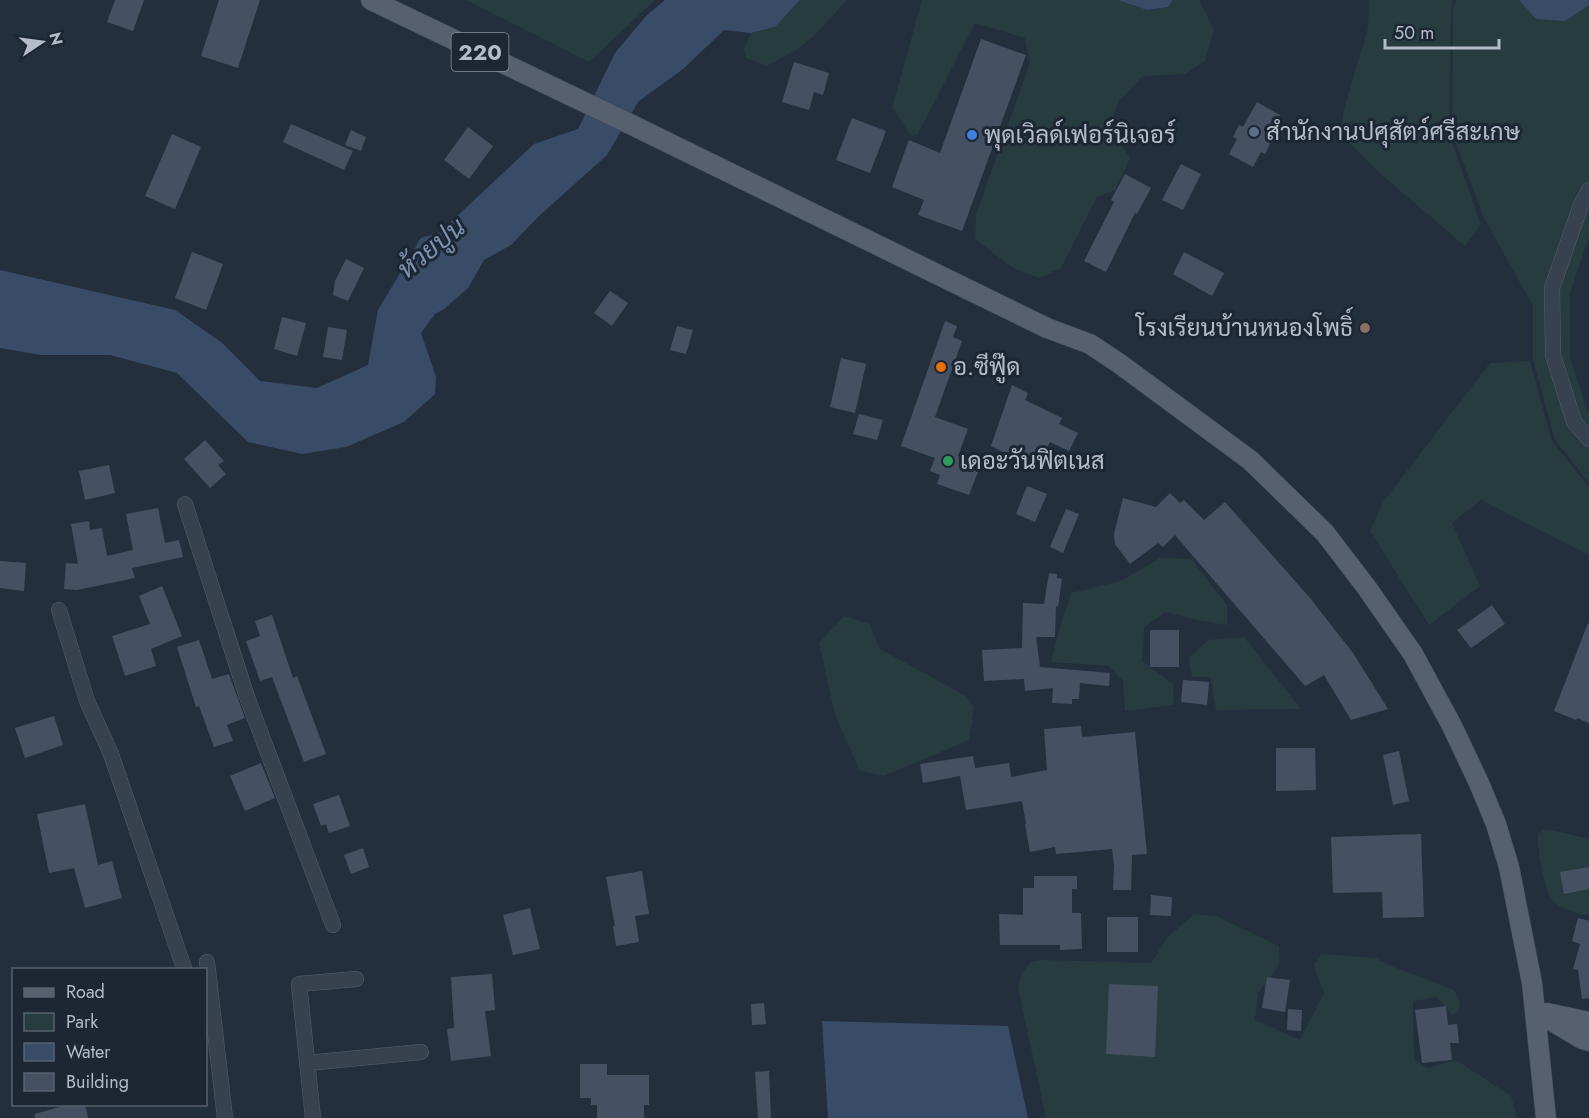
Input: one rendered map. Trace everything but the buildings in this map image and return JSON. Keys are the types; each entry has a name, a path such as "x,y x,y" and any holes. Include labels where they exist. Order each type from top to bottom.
{"main road":[{"name":"220","path":"371,0 1047,328 1090,344 1250,460 1325,533 1367,588 1413,654 1452,726 1496,824 1509,867 1532,983 1535,1011"},
{"path":"1535,1011 1589,1022"},
{"path":"1535,1011 1589,1041"},
{"path":"1535,1011 1546,1118"}],"street":[{"path":"1589,190 1581,205 1552,288 1553,355 1574,422 1589,439"},
{"path":"185,504 247,697 333,925"},
{"path":"59,610 87,701 111,754 184,968"},
{"path":"207,962 225,1118"},
{"path":"313,1118 299,984 356,979"},
{"path":"307,1063 421,1052"}],"green space":[{"path":"466,0 655,0 589,62"},
{"path":"800,0 847,0 813,37 794,51 767,66 746,58 744,49 751,33 775,27"},
{"path":"922,0 1118,0 1147,10 1168,7 1173,0 1199,0 1214,29 1205,61 1185,74 1143,76 1119,101 1109,127 1130,158 1115,190 1097,197 1061,268 1039,278 1013,268 975,239 976,215 1030,63 1025,38 975,23 918,134 911,136 892,108"},
{"path":"1369,0 1453,0 1449,134 1481,225 1465,246 1377,171 1341,135 1344,109 1368,28"},
{"path":"1456,0 1589,0 1589,237 1570,293 1570,358 1589,413 1589,483 1555,440 1533,360 1533,306 1484,218 1452,133 1453,9"},
{"path":"1530,361 1552,441 1589,487 1589,555 1481,500 1452,523 1480,586 1429,625 1370,531 1383,502 1490,363"},
{"path":"1160,558 1191,559 1227,605 1227,625 1166,612 1144,627 1142,661 1173,684 1174,705 1125,711 1123,681 1109,666 1051,662 1071,593 1121,581"},
{"path":"844,616 870,624 880,649 966,696 974,707 969,740 884,776 860,771 835,715 819,643"},
{"path":"1244,637 1301,709 1216,710 1211,677 1192,677 1189,658 1208,640"},
{"path":"1544,830 1589,839 1589,916 1563,908 1554,902 1548,893 1538,834"},
{"path":"1194,914 1216,916 1279,946 1279,965 1258,993 1255,1020 1300,1040 1324,993 1314,965 1321,954 1376,958 1454,990 1460,1001 1459,1011 1452,1015 1437,997 1413,1001 1414,1060 1428,1068 1456,1060 1511,1096 1517,1118 1046,1118 1018,987 1021,974 1031,962 1042,960 1151,963 1167,938"}],"water":[{"name":"ห้วยปูน","path":"665,0 800,0 775,27 751,33 724,30 683,69 638,102 607,155 539,216 511,245 484,260 468,288 435,314 421,333 436,377 435,394 404,422 346,447 302,454 248,442 177,373 110,355 41,355 0,348 0,270 175,310 221,342 260,381 317,388 368,365 378,310 421,238 439,233 534,144 578,129 615,53 647,15"},
{"path":"1118,0 1173,0 1168,7 1147,10"},
{"path":"1519,0 1589,0 1589,5 1565,21 1536,19"},
{"path":"822,1021 1008,1026 1028,1118 828,1118"}],"place":[{"name":"สำนักงานปศุสัตว์ศรีสะเกษ","path":"1254,132"},
{"name":"พุดเวิลด์เฟอร์นิเจอร์","path":"972,135"},
{"name":"โรงเรียนบ้านหนองโพธิ์","path":"1365,328"},
{"name":"อ.ซีฟู๊ด","path":"941,367"},
{"name":"เดอะวันฟิตเนส","path":"948,461"}]}
